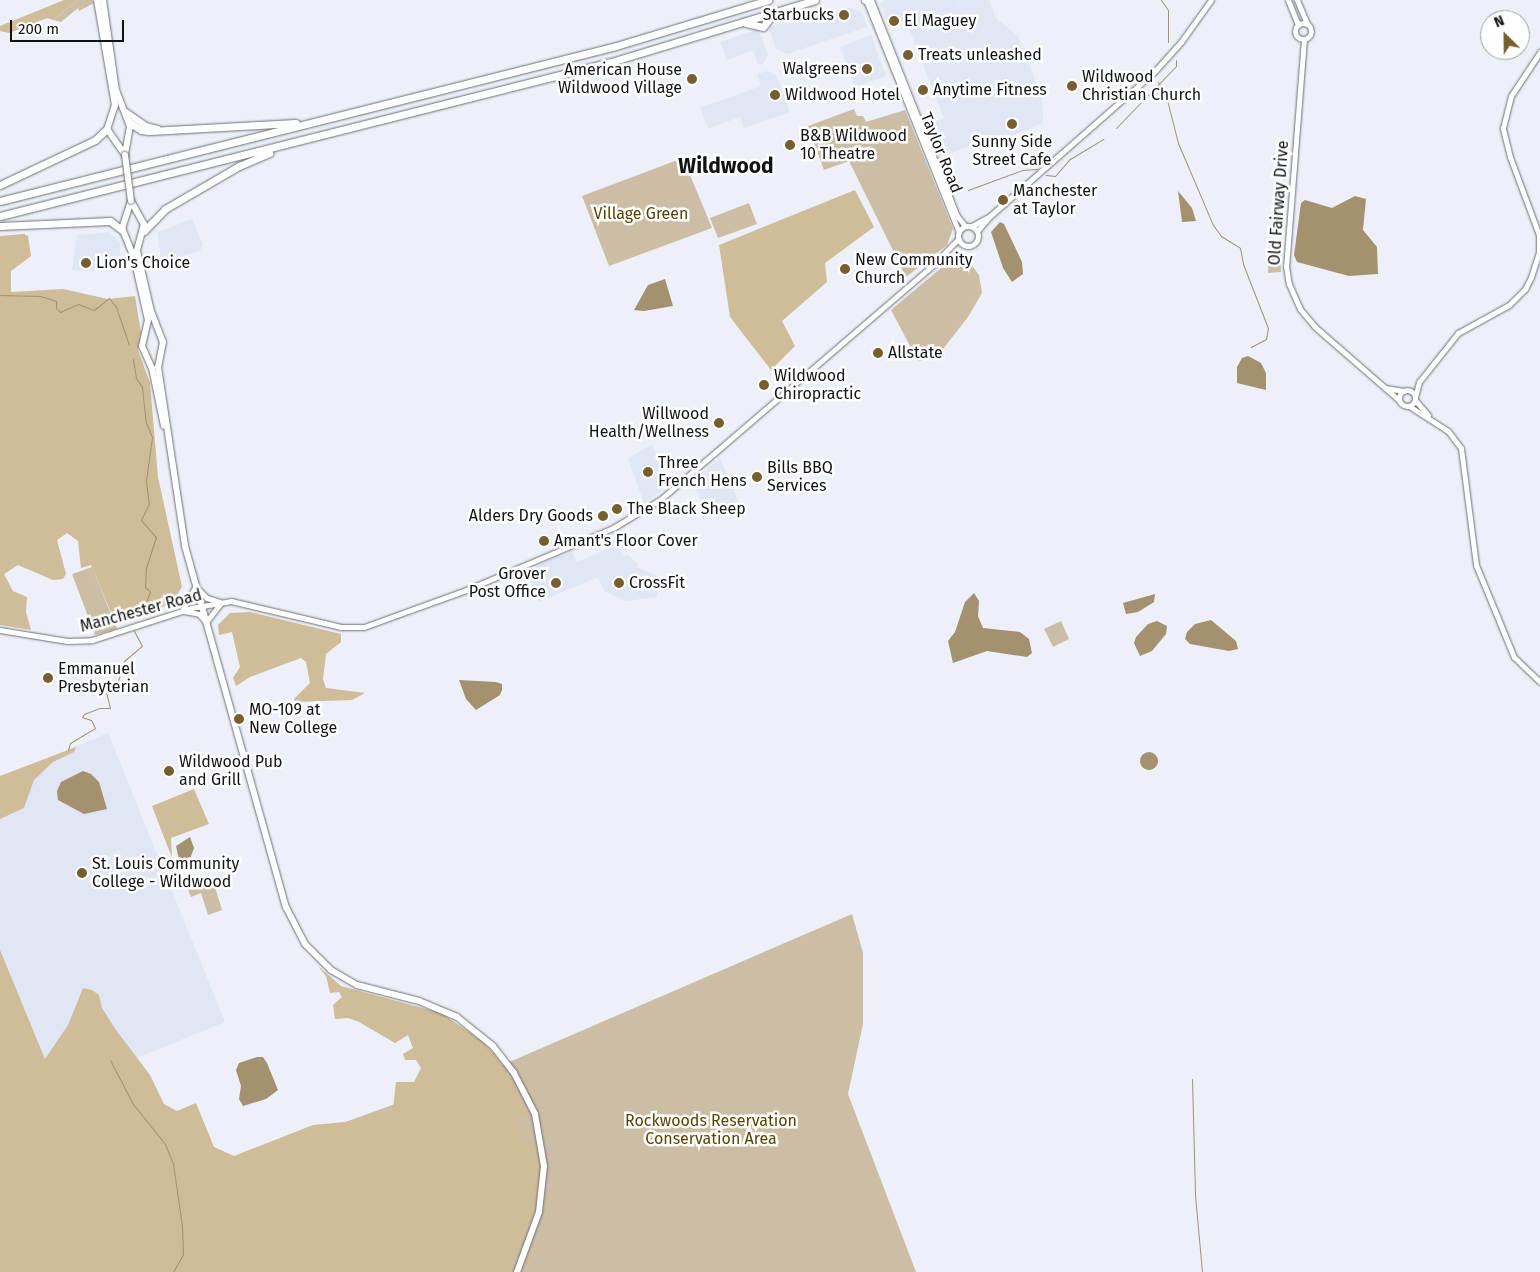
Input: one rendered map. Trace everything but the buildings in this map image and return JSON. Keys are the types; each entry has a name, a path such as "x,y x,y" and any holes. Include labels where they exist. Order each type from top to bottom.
{"highway":[{"path":"0,201 616,46 768,0"},
{"path":"0,216 618,60 746,23 763,27 773,14 815,0"},
{"path":"128,121 141,130 160,130 319,121"},
{"path":"0,185 96,140 107,129"},
{"path":"142,233 165,210 238,166 290,143"},
{"path":"0,226 110,221 123,232"}],"main road":[{"path":"97,0 116,105 113,118 107,129 125,155"},
{"path":"103,0 114,79 121,105 128,121 125,155 131,201 143,220 137,251 150,311 160,337 162,350 158,367 182,529 201,606 282,897 300,938 323,964 348,981 427,1004 467,1024 500,1055 526,1094 540,1133 544,1176 539,1212 517,1272"},
{"path":"121,105 131,117 160,130"},
{"path":"113,118 128,121"},
{"path":"114,138 128,135"},
{"path":"131,201 123,221 123,232 134,258 148,320 143,339 145,352 154,376 168,438"},
{"path":"123,221 133,215 143,220"},
{"path":"123,232 133,238 142,233"},
{"path":"143,339 151,334 160,337"},
{"path":"145,352 155,355 162,350"}],"street":[{"name":"Taylor Road","path":"867,0 957,216 968,226"},
{"name":"Taylor Road","path":"867,0 959,232"},
{"path":"990,216 959,232 958,239 963,244 975,243 977,232 990,216 1154,72 1211,0"},
{"name":"Old Fairway Drive","path":"1288,0 1298,25 1296,34 1304,39"},
{"path":"1297,0 1307,24 1298,25"},
{"name":"Old Fairway Drive","path":"1307,24 1311,32 1304,39 1286,266 1289,284 1309,321 1404,406 1409,406 1428,416 1456,439 1464,454 1476,565 1514,657 1540,682"},
{"path":"1399,400 1405,391 1419,382 1458,333 1509,305 1525,289 1531,277 1539,252 1539,235 1510,157 1503,128 1511,96 1540,52"},
{"path":"968,226 977,232"},
{"name":"Manchester Road","path":"0,630 67,641 92,640 181,611 223,602 246,603 341,627 364,628 411,612 620,524 660,499 725,446 947,252 958,239"},
{"name":"Manchester Road","path":"947,252 963,244"},
{"path":"1409,406 1415,398 1419,382"},
{"name":"Old Fairway Drive","path":"1385,388 1405,391 1415,398 1428,416"},
{"path":"196,586 207,598 223,602 213,609 206,622 195,613 181,611 196,586"}],"shaded area":[{"path":"64,0 78,0 53,20 47,18 9,33 0,31 0,26"},
{"path":"884,0 956,0 959,6 970,1 959,5 957,0 989,0 996,18 1018,36 1042,98 1043,123 1003,140 991,138 939,158 926,126 944,118 906,21 889,27 881,4"},
{"path":"848,7 862,13 867,27 787,54 776,49 769,28 771,26 801,18 811,20"},
{"path":"758,29 768,54 764,63 758,65 753,50 727,60 720,42"},
{"path":"871,35 886,76 855,87 840,47"},
{"path":"767,71 777,76 790,112 744,128 740,117 708,129 700,108 761,86 757,74"},
{"path":"855,190 874,227 825,263 827,282 782,321 795,346 771,370 730,317 719,245"},
{"path":"1178,191 1192,208 1196,221 1182,222"},
{"path":"1355,196 1366,199 1363,230 1377,247 1378,274 1349,276 1297,262 1294,255 1301,203 1305,200 1332,208"},
{"path":"192,219 203,245 200,251 161,262 158,232"},
{"path":"1000,222 1004,224 1022,262 1023,274 1012,282 1003,268 991,232"},
{"path":"109,232 120,242 120,272 72,270 77,235"},
{"path":"24,234 28,236 31,256 11,271 11,292 63,289 108,299 135,296 141,333 138,350 150,383 158,477 182,587 171,604 127,619 115,622 91,565 81,568 78,541 67,533 57,540 66,574 63,579 53,580 18,565 4,574 13,591 27,597 26,612 31,630 0,625 0,236"},
{"path":"665,279 673,306 644,311 634,310 648,285"},
{"path":"1248,356 1261,363 1266,373 1266,390 1237,383 1237,367 1242,358"},
{"path":"652,445 671,484 644,503 628,458"},
{"path":"720,458 740,505 709,517 693,481"},
{"path":"617,540 624,556 628,555 638,564 637,567 664,579 656,597 626,601 604,591 598,577 539,602 526,570 572,551 577,562 610,548 608,543"},
{"path":"974,593 979,601 978,616 983,628 1020,632 1029,639 1032,653 1027,657 987,651 953,663 948,641 955,632 965,602"},
{"path":"1155,594 1154,602 1138,612 1126,614 1123,603"},
{"path":"250,612 341,634 341,642 326,654 323,679 326,688 365,693 352,700 296,702 294,699 310,683 306,662 301,658 250,677 236,686 233,678 240,667 232,632 219,635 218,625 230,613"},
{"path":"1211,620 1236,641 1238,649 1229,651 1190,644 1185,639 1187,632 1195,624"},
{"path":"1157,621 1167,626 1166,634 1152,651 1140,656 1134,643 1136,637 1148,624"},
{"path":"459,680 496,682 502,684 502,690 500,695 476,710 466,699"},
{"name":"St. Louis Community College - Wildwood","path":"108,733 225,1022 51,1093 0,969 0,778"},
{"path":"76,747 74,752 53,762 34,780 24,808 0,819 0,776"},
{"path":"1149,752 1155,755 1158,761 1155,767 1149,770 1143,767 1140,761 1143,755"},
{"path":"83,771 91,774 99,782 107,809 84,814 58,800 57,791 61,782"},
{"path":"194,789 209,824 171,838 172,858 152,806"},
{"path":"190,837 194,848 186,870 180,864 176,846"},
{"path":"0,950 45,1059 68,1025 83,988 92,990 99,995 102,1008 116,1030 150,1075 164,1104 177,1111 196,1103 214,1147 234,1156 313,1125 355,1121 393,1108 396,1082 414,1082 421,1068 416,1060 405,1060 403,1054 413,1048 408,1035 395,1043 359,1022 348,1018 335,1019 333,1005 342,997 339,992 330,993 326,976 318,966 341,986 441,1013 482,1041 497,1057 523,1097 530,1115 515,1122 519,1133 537,1152 541,1162 539,1185 536,1205 510,1272 0,1272"},
{"path":"263,1057 267,1063 278,1090 266,1099 243,1106 239,1099 241,1086 236,1070 239,1063"}],"green space":[{"path":"78,0 92,0 94,3 79,11 78,8 61,22 53,20"},
{"path":"854,109 857,116 863,116 866,122 905,110 953,229 947,245 906,277 849,161 824,170 808,126"},
{"name":"Village Green","path":"683,158 712,228 609,266 582,196"},
{"path":"749,203 757,224 718,238 710,218"},
{"path":"1270,242 1280,243 1281,272 1268,273"},
{"path":"953,258 970,263 979,275 982,293 968,317 936,358 918,361 891,310"},
{"path":"92,567 117,629 95,635 72,574"},
{"path":"1061,621 1069,639 1053,647 1044,629"},
{"path":"212,877 222,910 208,915 201,893 191,897 187,887"},
{"name":"Rockwoods Reservation Conservation Area","path":"852,914 863,953 863,1024 848,1094 916,1272 0,1272 0,1247 500,1066"}],"waterway":[{"path":"1161,0 1168,10 1168,42"},
{"path":"1116,128 1176,66 1176,60"},
{"path":"1158,82 1166,96 1178,143 1213,225 1221,236 1240,248 1243,264 1268,328 1266,339 1251,347"},
{"path":"1046,175 1055,176 1070,159 1103,139"},
{"path":"968,190 1022,170 1037,169"},
{"path":"0,295 40,296 56,301 56,308 60,312 78,304 94,310 109,298 116,307 129,345"},
{"path":"133,359 136,378 142,387 146,423 152,437 146,481 149,504 141,520 156,537 146,568 145,587 150,591 142,616"},
{"path":"68,750 70,743 95,728 91,720 82,717 84,714 100,708 110,708 106,692 108,685 118,681 124,661 142,646 134,631"},
{"path":"110,1060 133,1104 165,1144 173,1164 182,1226 183,1254 173,1272"},
{"path":"1192,1079 1195,1195 1202,1272"}],"place":[{"name":"Starbucks","path":"844,15"},
{"name":"El Maguey","path":"894,21"},
{"name":"Treats unleashed","path":"908,55"},
{"name":"Walgreens","path":"867,69"},
{"name":"American House Wildwood Village","path":"692,79"},
{"name":"Wildwood Christian Church","path":"1072,86"},
{"name":"Anytime Fitness","path":"923,90"},
{"name":"Wildwood Hotel","path":"775,95"},
{"name":"Sunny Side Street Cafe","path":"1012,124"},
{"name":"B&B Wildwood 10 Theatre","path":"790,145"},
{"name":"Manchester at Taylor","path":"1003,200"},
{"name":"Lion's Choice","path":"86,263"},
{"name":"New Community Church","path":"845,269"},
{"name":"Allstate","path":"878,353"},
{"name":"Wildwood Chiropractic","path":"764,385"},
{"name":"Willwood Health/Wellness","path":"719,423"},
{"name":"Three French Hens","path":"648,472"},
{"name":"Bills BBQ Services","path":"757,477"},
{"name":"The Black Sheep","path":"617,509"},
{"name":"Alders Dry Goods","path":"603,516"},
{"name":"Amant's Floor Cover","path":"544,541"},
{"name":"Grover Post Office","path":"556,583"},
{"name":"CrossFit","path":"619,583"},
{"name":"Emmanuel Presbyterian","path":"48,678"},
{"name":"MO-109 at New College","path":"239,719"},
{"name":"Wildwood Pub and Grill","path":"169,771"},
{"name":"St. Louis Community College - Wildwood","path":"82,873"}],"district":[{"name":"Wildwood","path":"726,166"}]}
